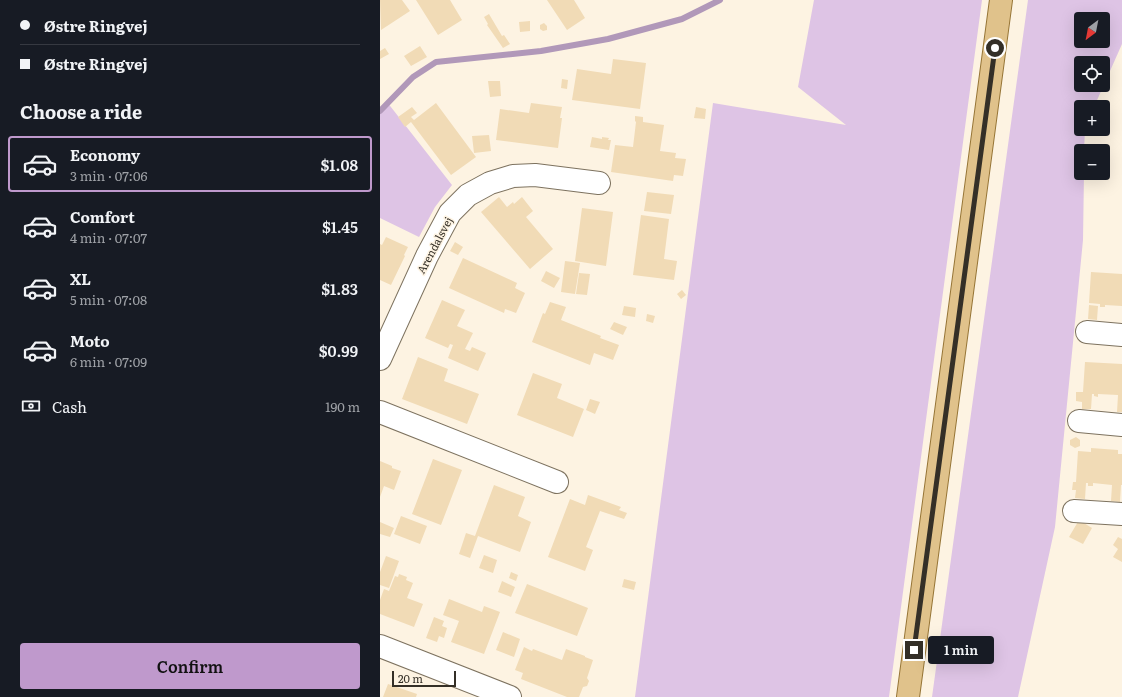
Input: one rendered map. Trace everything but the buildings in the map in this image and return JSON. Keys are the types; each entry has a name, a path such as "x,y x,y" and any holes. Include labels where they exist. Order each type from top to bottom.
{"main road":[{"path":"908,697 1001,0"}],"street":[{"name":"Arendalsvej","path":"380,359 426,256 450,213 468,195 490,183 513,176 536,175 599,183"},
{"path":"1087,332 1122,335"},
{"path":"380,412 557,482"},
{"path":"1079,422 1122,425"},
{"path":"1074,511 1122,514"},
{"path":"380,646 510,697"}],"shaded area":[{"path":"814,0 982,0 889,697 635,697 713,103 846,125 798,87"},
{"path":"1028,0 1122,0 1122,44 1110,71 1110,56 1074,56 1074,92 1101,92 1097,100 1074,100 1074,136 1085,136 1084,144 1074,144 1074,180 1084,180 1083,240 1055,527 1018,697 932,697"},
{"path":"387,102 452,185 435,207 419,237 380,218 380,109"}],"waterway":[{"path":"380,111 413,77 436,62 541,51 608,39 682,19 720,0"}],"route":[{"path":"914,650 995,48"}]}
